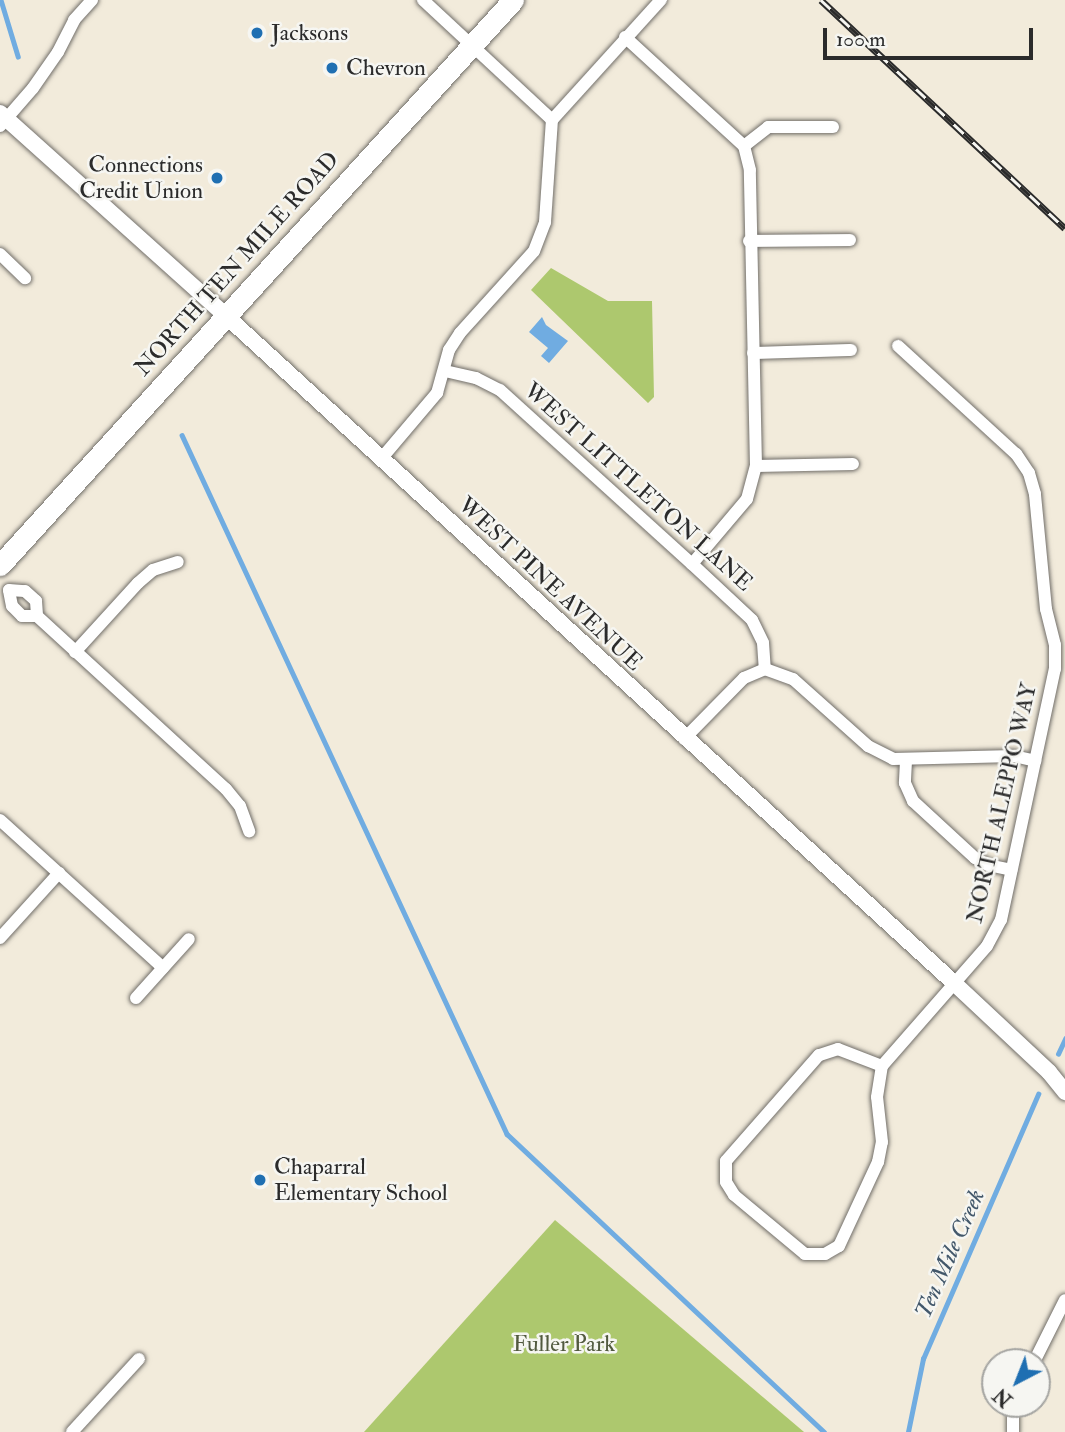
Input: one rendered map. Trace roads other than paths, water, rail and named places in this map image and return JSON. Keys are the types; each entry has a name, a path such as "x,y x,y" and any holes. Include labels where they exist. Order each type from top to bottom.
{"main road":[{"name":"NORTH TEN MILE ROAD","path":"0,565 513,0"}],"street":[{"path":"2,119 33,88 58,52 74,20 92,0"},
{"path":"423,0 552,120"},
{"path":"382,459 431,400 445,371 449,350 460,333 534,251 545,222 552,120 661,0"},
{"path":"625,37 744,146 750,170 749,241 756,466 747,499 692,564"},
{"name":"WEST PINE AVENUE","path":"2,119 225,315 684,739 954,983 1049,1072 1065,1092"},
{"path":"744,146 768,127 833,127"},
{"path":"749,241 850,240"},
{"path":"2,260 25,278"},
{"name":"NORTH ALEPPO WAY","path":"882,1066 995,934 1001,920 1055,669 1055,645 1046,610 1035,494 1029,473 1016,454 898,346"},
{"path":"754,353 851,349"},
{"name":"WEST LITTLETON LANE","path":"445,371 476,378 500,390 692,564 752,620 763,643 765,669"},
{"path":"756,466 853,464"},
{"path":"75,652 138,583 153,570 178,562"},
{"path":"4,588 25,591 36,601 37,616"},
{"path":"4,588 17,611 22,615 37,616 226,789 240,806 249,831"},
{"path":"684,739 744,678 765,669 793,679 868,746 893,759 906,761 1014,756 1035,761"},
{"path":"906,761 905,783 913,801 975,858 1011,870"},
{"path":"0,820 163,968"},
{"path":"0,938 59,873"},
{"path":"136,998 189,939"},
{"path":"838,1049 882,1066 877,1097 882,1142 878,1162 839,1246 825,1254 805,1254 733,1195 724,1171 731,1152 819,1055 838,1049"},
{"path":"1042,1348 1064,1307"},
{"path":"72,1432 139,1359"}],"water":[{"path":"542,317 546,325 568,341 549,363 541,356 548,348 529,332"}],"waterway":[{"path":"1,0 18,56"},
{"path":"182,435 507,1134 824,1432"},
{"name":"Ten Mile Creek","path":"1058,1054 1065,1039"},
{"name":"Ten Mile Creek","path":"908,1432 923,1359 1038,1094"}],"railway":[{"path":"821,0 1065,228"}],"place":[{"name":"Jacksons","path":"257,33"},
{"name":"Chevron","path":"332,68"},
{"name":"Connections Credit Union","path":"217,178"},
{"name":"Chaparral Elementary School","path":"260,1180"}],"park label":[{"name":"Fuller Park","path":"564,1344"}]}
